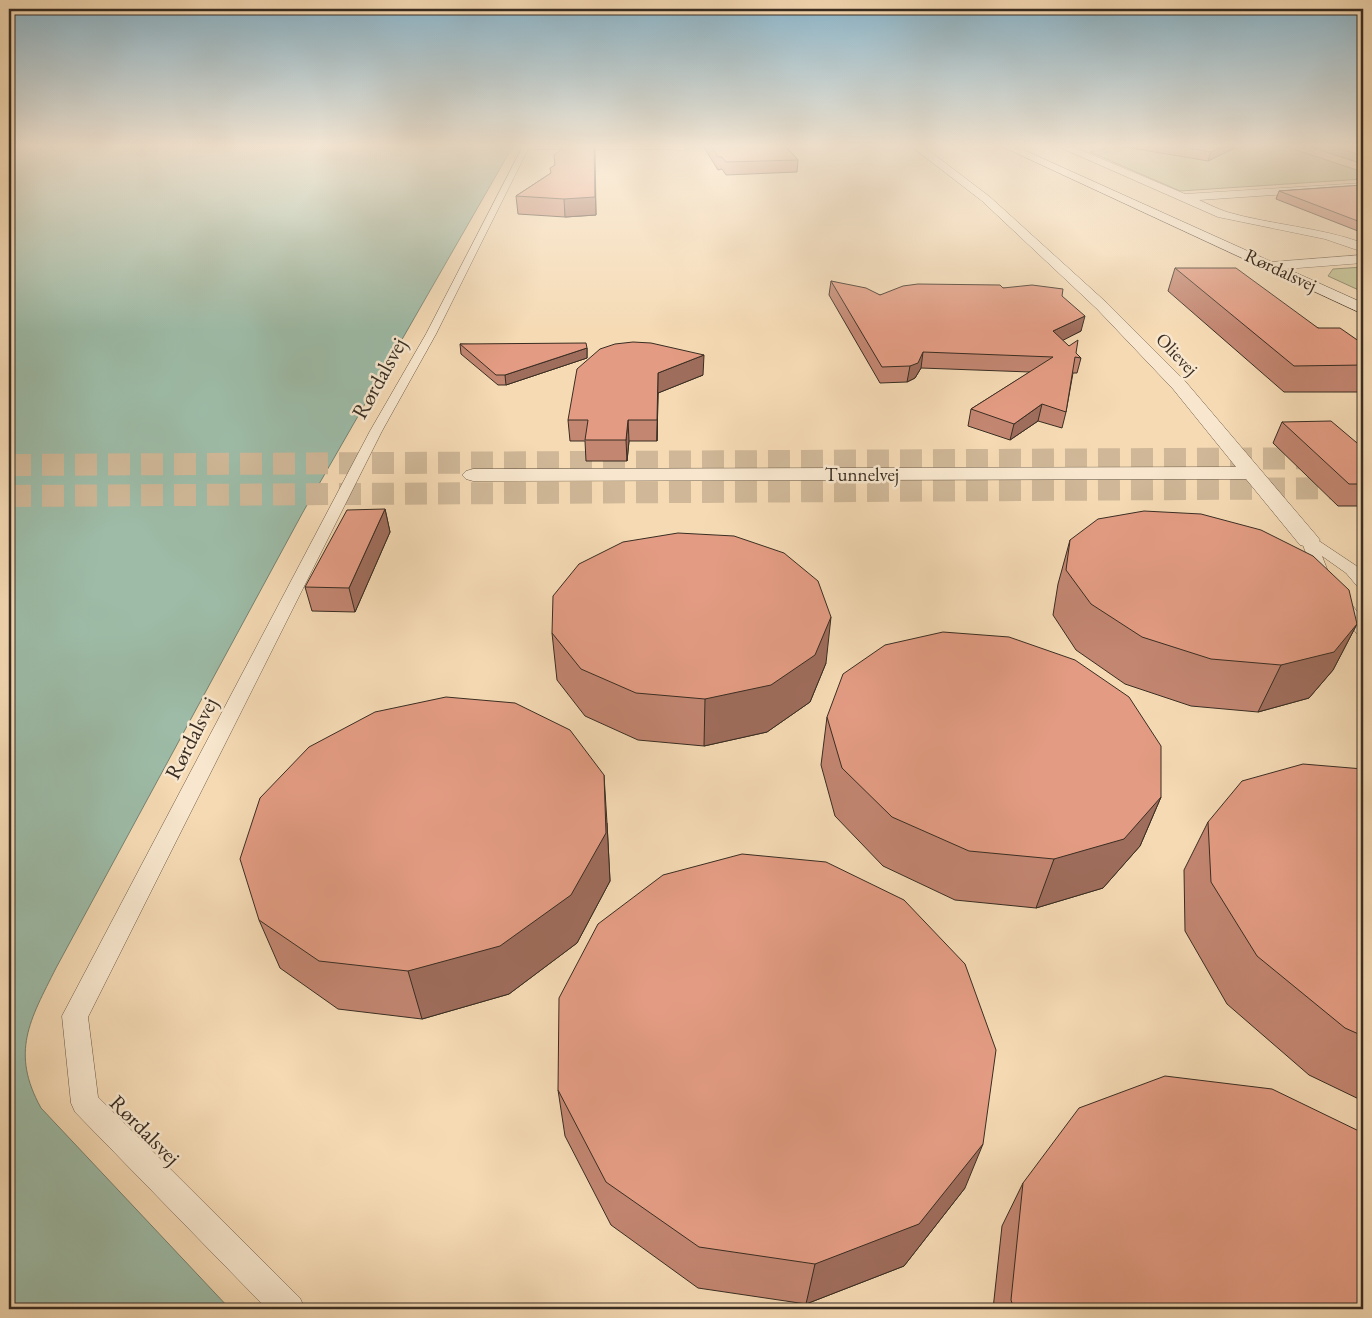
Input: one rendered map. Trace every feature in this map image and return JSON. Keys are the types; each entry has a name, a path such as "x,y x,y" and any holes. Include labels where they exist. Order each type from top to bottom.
{"street":[{"name":"Olievej","path":"995,208 1102,306 1180,385 1308,540"},
{"name":"Rørdalsvej","path":"1142,208 1272,266 1363,310"},
{"path":"1207,208 1248,221 1331,237 1363,248"},
{"path":"1272,266 1363,259"},
{"name":"Tunnelvej","path":"473,475 1251,473"}],"lane":[{"name":"Rørdalsvej","path":"289,1309 85,1103 76,1016 376,431 431,334 494,208"},
{"path":"1308,540 1352,570 1363,583"},
{"name":"Olievej","path":"1308,540 1321,576 1363,630"}],"green space":[{"path":"1363,267 1363,292 1328,276 1333,269"}],"shaded area":[{"path":"9,208 478,208 303,512 56,968 38,1004 27,1036 25,1053 27,1070 32,1088 41,1108 230,1309 9,1309"}],"building":[{"path":"1322,208 1363,208 1363,223"},
{"path":"1175,268 1236,268 1318,328 1340,328 1363,344 1363,365 1294,366"},
{"path":"831,281 866,288 880,295 903,286 918,284 1000,285 1003,288 1032,285 1063,289 1062,296 1085,316 1053,331 1069,346 1078,340 1076,353 1081,358 1075,357 1066,412 1042,404 1014,424 971,409 1053,357 923,352 918,363 910,366 882,367"},
{"path":"586,343 587,348 505,375 496,375 460,344"},
{"path":"651,343 704,355 658,373 657,420 628,420 626,440 585,440 588,420 568,420 577,369 600,349 615,344"},
{"path":"1331,421 1363,448 1363,484 1349,484 1282,422"},
{"path":"385,509 349,588 305,587 347,510"},
{"path":"1144,511 1201,514 1261,530 1313,556 1349,590 1357,624 1334,652 1281,665 1211,659 1142,637 1091,604 1066,570 1070,540 1098,519"},
{"path":"678,533 734,536 784,553 818,581 831,617 815,655 771,685 705,699 636,693 581,669 552,633 553,596 579,564 623,542"},
{"path":"943,632 1009,637 1075,660 1129,697 1161,746 1161,797 1124,839 1054,859 969,851 892,817 842,768 827,717 843,674 885,645"},
{"path":"446,697 515,703 570,730 604,775 606,833 571,895 500,946 408,971 319,961 259,920 240,859 260,798 309,747 375,712"},
{"path":"1303,764 1363,769 1363,1036 1345,1028 1257,956 1211,882 1208,822 1242,781"},
{"path":"742,854 826,862 904,900 965,964 996,1050 983,1144 919,1224 815,1264 699,1247 606,1182 558,1090 559,998 598,924 663,875"},
{"path":"1165,1076 1272,1089 1363,1133 1363,1309 1014,1309 1011,1300 1023,1183 1079,1108"}],"tunnel":[{"path":"9,465 1363,458"},
{"path":"9,496 1363,488"}]}
